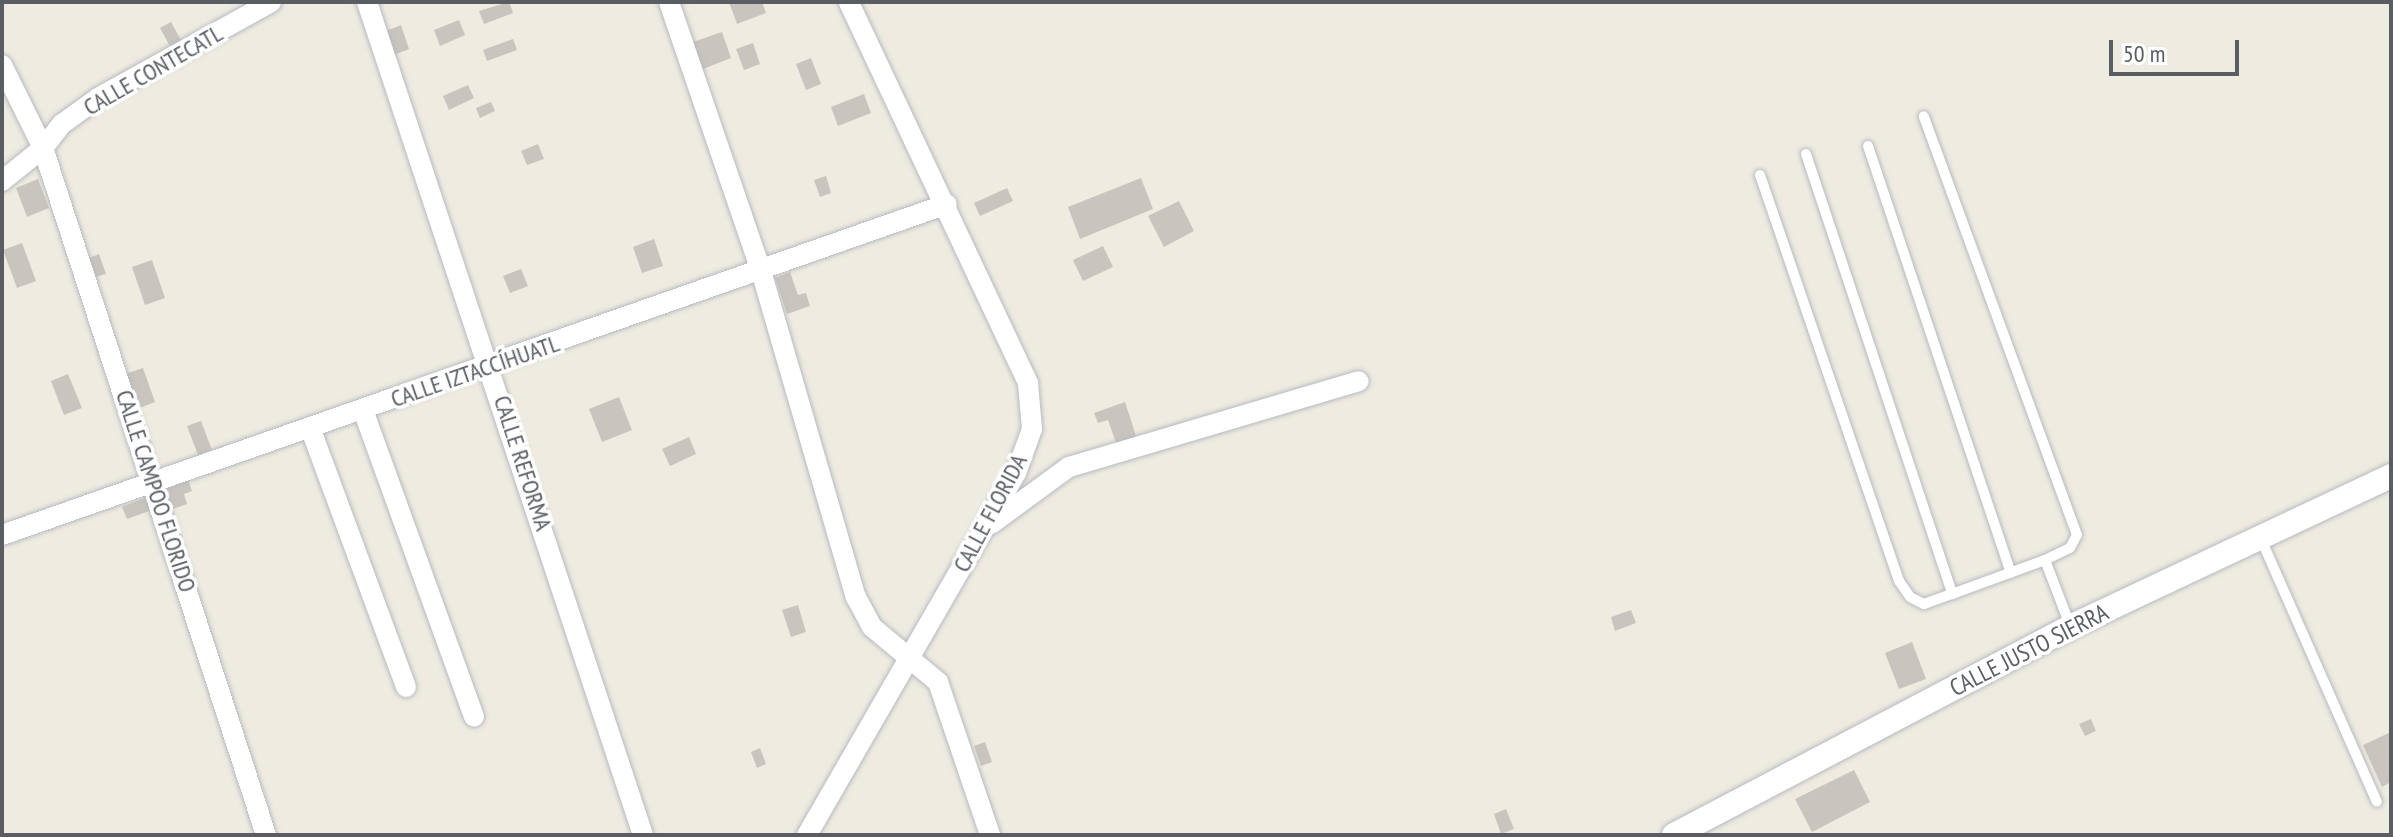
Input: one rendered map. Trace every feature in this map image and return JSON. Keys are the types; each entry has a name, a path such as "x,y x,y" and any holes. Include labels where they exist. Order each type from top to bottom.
{"street":[{"path":"229,2 239,21"},
{"name":"CALLE CONTECATL","path":"2,181 43,148 62,124 98,98 271,2"},
{"name":"CALLE REFORMA","path":"367,2 491,366 643,835"},
{"path":"669,2 761,271 856,597 872,627 938,682 990,835"},
{"name":"CALLE FLORIDA","path":"807,835 1016,473 1032,429 1028,383 947,204 849,2"},
{"name":"CALLE CAMPOO FLORIDO","path":"2,65 43,148 266,835"},
{"name":"CALLE IZTACCÍHUATL","path":"2,535 153,480 311,430 947,204"},
{"path":"984,528 1069,467 1359,381"},
{"path":"363,410 474,717"},
{"path":"311,430 406,687"},
{"name":"CALLE JUSTO SIERRA","path":"1674,835 2070,627 2391,476"}],"lane":[{"path":"1760,175 1899,581 1910,597 1924,604 2011,573 2070,548 2077,535 1924,116"},
{"path":"1868,146 2011,573"},
{"path":"1806,154 1952,594"},
{"path":"2260,537 2377,802"},
{"path":"2045,560 2070,627"}],"building":[{"path":"509,2 513,13 484,24 479,11"},
{"path":"729,2 762,2 766,13 737,24"},
{"path":"459,20 465,35 440,46 434,30"},
{"path":"171,22 182,42 171,48 160,28"},
{"path":"401,25 409,49 394,55 386,31"},
{"path":"722,32 731,58 703,69 693,42"},
{"path":"513,39 517,50 487,61 483,50"},
{"path":"753,43 760,64 744,70 736,49"},
{"path":"811,58 821,84 806,90 796,64"},
{"path":"468,85 474,98 449,110 443,96"},
{"path":"864,94 871,113 838,126 831,107"},
{"path":"491,102 495,111 480,118 476,108"},
{"path":"538,144 544,159 527,165 521,151"},
{"path":"826,176 831,193 820,197 814,180"},
{"path":"1141,178 1153,209 1080,239 1068,207"},
{"path":"38,179 49,208 27,217 16,188"},
{"path":"1007,188 1013,201 980,216 974,203"},
{"path":"1179,201 1194,231 1164,247 1148,216"},
{"path":"654,239 663,266 642,273 633,247"},
{"path":"22,243 36,281 17,288 3,250"},
{"path":"1103,246 1113,267 1083,281 1073,260"},
{"path":"99,254 106,274 95,277 89,258"},
{"path":"152,260 165,298 145,305 132,267"},
{"path":"521,269 528,286 510,293 503,276"},
{"path":"790,272 798,295 806,293 810,306 787,314 775,278"},
{"path":"143,368 155,402 137,409 125,374"},
{"path":"68,374 82,408 64,415 51,381"},
{"path":"619,397 632,430 602,442 589,409"},
{"path":"1125,402 1137,439 1117,446 1108,420 1098,423 1094,413"},
{"path":"201,421 212,450 198,455 187,426"},
{"path":"689,437 696,454 670,466 662,449"},
{"path":"188,479 192,491 184,494 187,504 170,510 162,488"},
{"path":"147,497 152,510 127,519 122,507"},
{"path":"798,605 806,632 791,637 782,610"},
{"path":"1631,610 1636,623 1615,631 1611,617"},
{"path":"1912,642 1926,679 1899,689 1885,653"},
{"path":"2091,719 2096,731 2085,736 2079,724"},
{"path":"2389,733 2391,782 2382,787 2363,745"},
{"path":"985,742 992,762 981,766 974,746"},
{"path":"760,748 766,764 757,768 751,752"},
{"path":"1854,770 1870,802 1812,832 1795,799"},
{"path":"1506,809 1514,829 1501,834 1494,814"}]}
